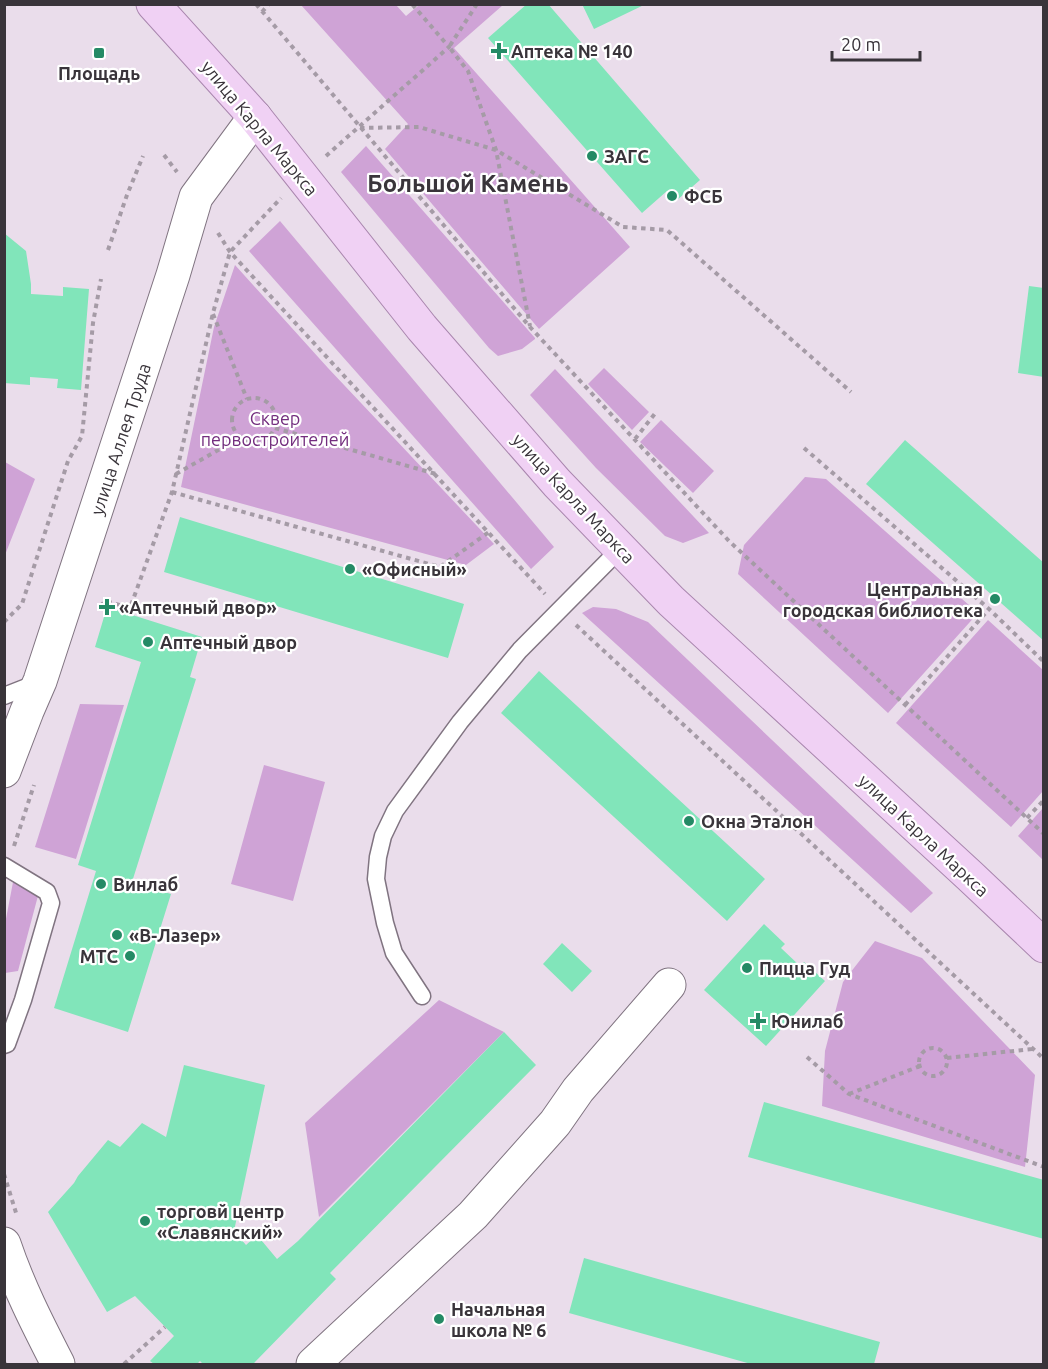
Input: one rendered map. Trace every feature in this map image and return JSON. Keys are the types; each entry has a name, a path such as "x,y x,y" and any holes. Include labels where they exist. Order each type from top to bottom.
{"main road":[{"name":"улица Карла Маркса","path":"153,4 255,117 422,328 557,483 671,601 1044,946"}],"street":[{"name":"улица Аллея Труда","path":"4,771 40,681 173,275 196,197 255,117"},
{"path":"313,1365 473,1215 555,1123 578,1090 669,986"},
{"path":"4,1244 36,1321 58,1365"}],"lane":[{"path":"422,996 394,953 385,923 376,879 383,836 395,811 460,722 520,650 621,548"},
{"path":"4,696 40,681"},
{"path":"4,1045 7,1044 23,1000 51,903 47,892 6,867"}],"path":[{"path":"256,4 530,327 729,541 1044,834"},
{"path":"262,12 269,4"},
{"path":"412,4 468,71 496,150 530,327"},
{"path":"96,615 100,605 106,601 130,608 172,492 213,313 230,252 302,177 449,47 477,4"},
{"path":"359,128 419,127 496,150 623,227 668,230 851,392"},
{"path":"164,154 196,197 230,252 560,610 1044,1059"},
{"path":"108,250 143,156"},
{"path":"4,622 22,604 68,461 82,436 93,323 101,279"},
{"path":"213,313 247,399"},
{"path":"247,399 264,400 274,410 275,428 269,436 257,442 247,441 234,428 232,417 234,411 247,399"},
{"path":"635,439 657,411"},
{"path":"275,428 436,474"},
{"path":"176,475 241,437"},
{"path":"804,448 989,609 1044,662"},
{"path":"172,492 440,567 489,532"},
{"path":"905,705 989,609"},
{"path":"6,867 38,775"},
{"path":"1027,818 1044,800"},
{"path":"929,1048 941,1049 947,1058 947,1065 942,1073 931,1076 920,1066 921,1055 929,1048"},
{"path":"947,1058 1033,1049"},
{"path":"807,1057 849,1094 1044,1167"},
{"path":"849,1094 920,1066"},
{"path":"124,1365 165,1327"}],"green space":[{"path":"301,5 396,5 406,16 419,5 503,5 454,48 630,247 539,329 385,149 408,124"},
{"path":"366,146 535,339 522,349 498,356 489,348 341,172"},
{"path":"280,221 554,547 531,569 249,251"},
{"name":"Сквер первостроителей","path":"235,265 328,368 494,544 466,565 181,487 214,327"},
{"path":"604,368 649,412 632,430 588,384"},
{"path":"555,369 709,533 683,543 665,536 596,468 530,395"},
{"path":"661,420 714,471 693,493 640,442"},
{"path":"5,462 35,479 5,555"},
{"path":"805,477 826,479 978,613 888,713 738,574 744,545"},
{"path":"593,607 616,609 648,622 933,893 911,913 582,613"},
{"path":"988,620 1043,670 1043,791 1011,827 896,723"},
{"path":"80,704 124,705 76,859 35,847"},
{"path":"264,765 325,782 293,901 231,884"},
{"path":"1043,808 1043,860 1018,836"},
{"path":"14,877 39,892 18,971 5,973 5,924"},
{"path":"875,941 922,958 1035,1075 1025,1167 822,1106 825,1051 843,982"},
{"path":"439,1000 504,1032 319,1217 305,1123"}],"building":[{"path":"527,4 548,4 700,180 676,201 667,191 642,213 488,38"},
{"path":"582,4 646,4 594,29"},
{"path":"4,233 26,251 31,294 63,296 63,287 89,289 81,390 57,388 58,379 30,377 30,385 4,383"},
{"path":"1029,286 1044,288 1044,377 1018,373"},
{"path":"905,440 1044,563 1044,641 866,484"},
{"path":"180,517 464,604 448,658 164,572"},
{"path":"107,607 202,637 190,677 196,679 132,882 171,894 128,1032 54,1008 96,871 78,865 141,662 95,647"},
{"path":"539,671 765,879 727,921 501,713"},
{"path":"764,924 785,944 781,948 800,966 804,962 825,981 766,1046 704,990"},
{"path":"562,943 592,971 572,992 543,964"},
{"name":"торговй центр «Славянский»","path":"504,1032 536,1065 330,1273 336,1279 253,1364 203,1364 200,1361 197,1364 154,1364 150,1361 174,1336 135,1296 107,1312 48,1212 108,1140 120,1147 142,1123 166,1137 184,1065 265,1085 234,1231 246,1245 257,1235 277,1259 298,1241"},
{"path":"764,1102 1044,1180 1044,1239 748,1157"},
{"path":"584,1258 880,1342 874,1364 751,1364 569,1313"}],"place":[{"name":"Аптека № 140","path":"499,51"},
{"name":"Площадь","path":"99,53"},
{"name":"ЗАГС","path":"592,156"},
{"name":"ФСБ","path":"672,196"},
{"name":"«Офисный»","path":"350,569"},
{"name":"Центральная городская библиотека","path":"995,599"},
{"name":"«Аптечный двор»","path":"107,607"},
{"name":"Аптечный двор","path":"148,642"},
{"name":"Окна Эталон","path":"689,821"},
{"name":"Винлаб","path":"101,884"},
{"name":"«В-Лазер»","path":"117,935"},
{"name":"МТС","path":"130,956"},
{"name":"Пицца Гуд","path":"747,968"},
{"name":"Юнилаб","path":"758,1021"},
{"name":"торговй центр «Славянский»","path":"145,1221"},
{"name":"Начальная школа № 6","path":"439,1319"}],"district":[{"name":"Большой Камень","path":"468,183"}]}
